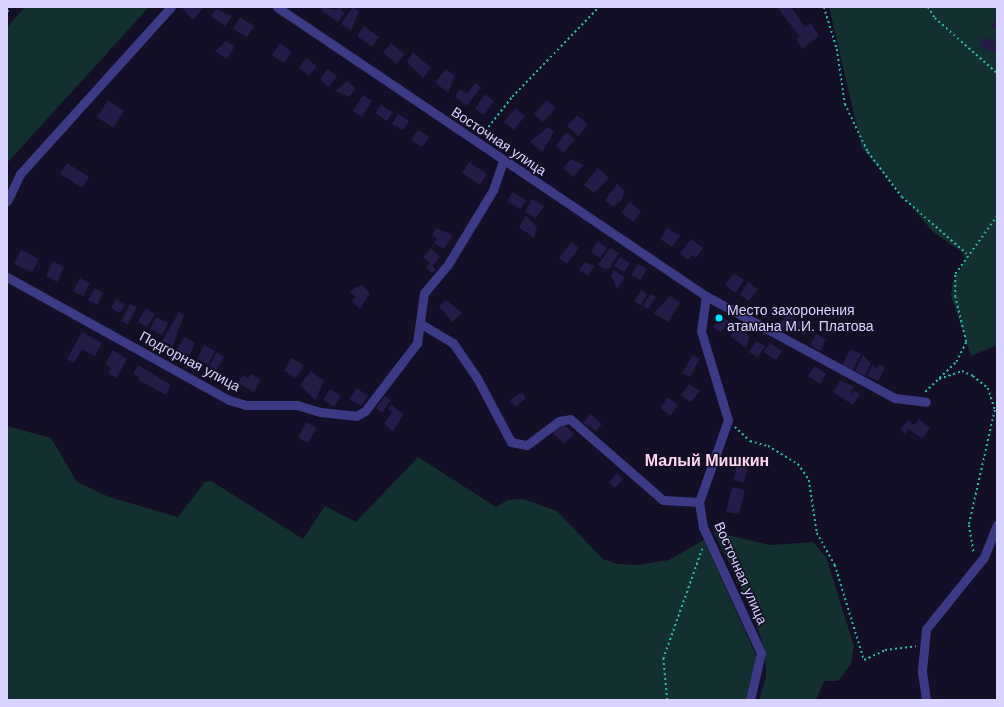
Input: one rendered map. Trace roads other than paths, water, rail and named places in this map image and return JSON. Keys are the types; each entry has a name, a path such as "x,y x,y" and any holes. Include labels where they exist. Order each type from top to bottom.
{"street":[{"path":"7,202 20,174 171,7"},
{"name":"Восточная улица","path":"277,7 476,143 706,296 895,398 915,402 926,402"},
{"name":"Подгорная улица","path":"7,277 229,400 246,405 297,405 346,417 365,411 406,361 417,343 423,325 424,293 447,266 493,190 503,161"},
{"path":"423,325 453,343 477,378 512,442 528,444 559,421 570,420 663,500 699,502 728,420 701,331 706,296"},
{"name":"Восточная улица","path":"699,502 707,535 761,654 750,700"},
{"path":"926,700 922,670 926,629 984,557 997,524"}],"place":[{"name":"Место захоронения атамана М.И. Платова","path":"719,318"}],"district":[{"name":"Малый Мишкин","path":"707,461"}]}
